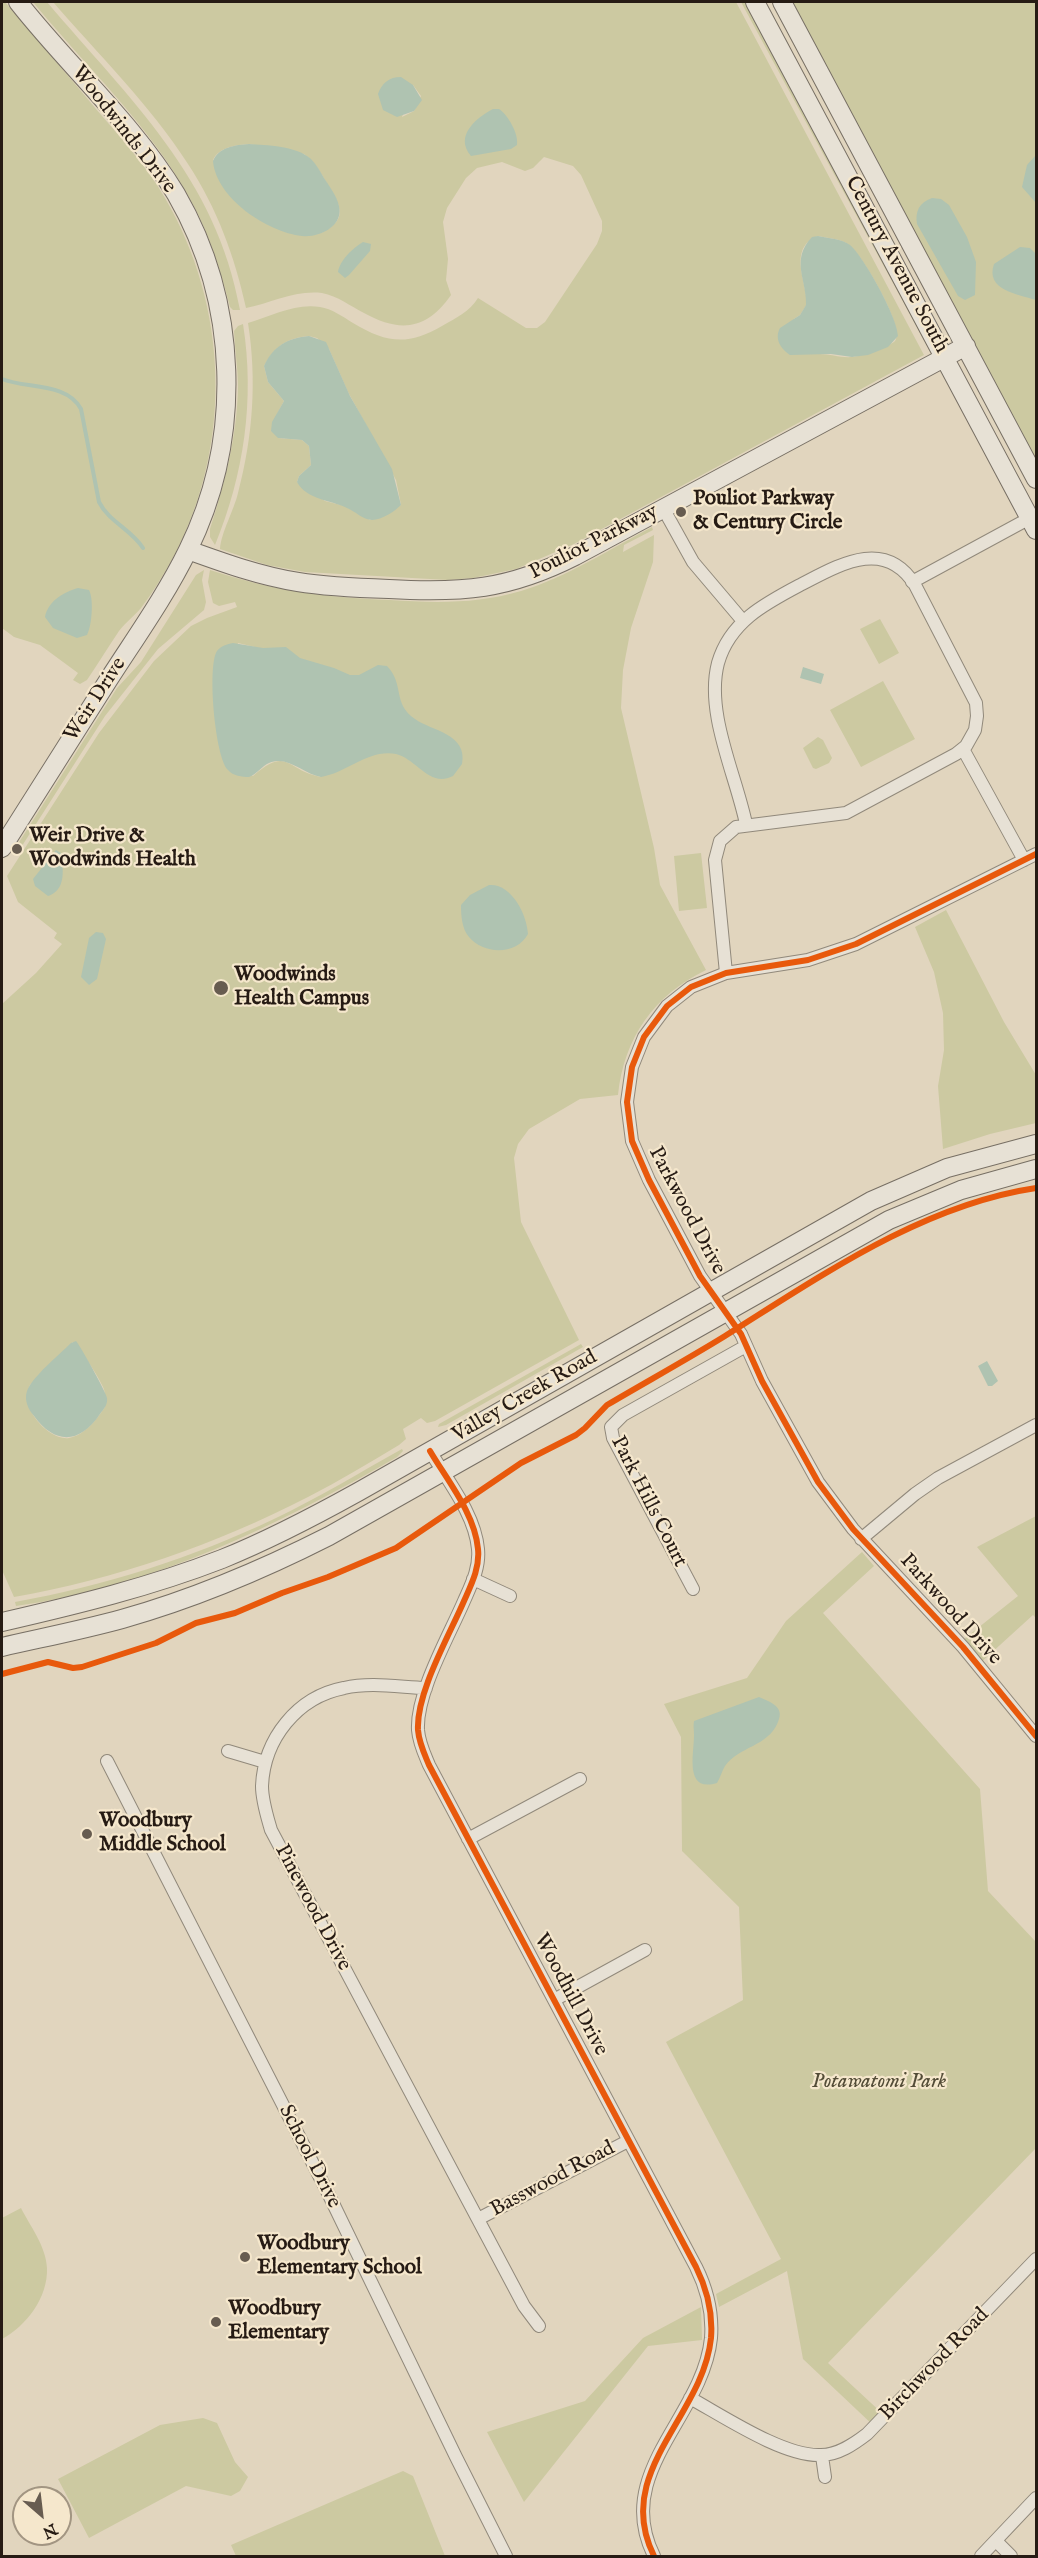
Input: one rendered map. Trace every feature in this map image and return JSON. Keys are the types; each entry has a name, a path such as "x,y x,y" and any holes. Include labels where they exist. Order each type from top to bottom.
{"main road":[{"name":"Woodwinds Drive","path":"18,2 140,143 162,173 190,223 212,280 226,350 225,422 212,488 188,550"},
{"name":"Century Avenue South","path":"754,2 1033,524"},
{"name":"Century Avenue South","path":"782,2 1036,479"},
{"name":"Pouliot Parkway","path":"188,550 259,574 309,584 408,590 466,590 501,585 536,574 966,346"},
{"name":"Weir Drive","path":"2,848 163,594 188,550"},
{"name":"Valley Creek Road","path":"2,1622 113,1595 223,1558 309,1518 859,1207 908,1183 973,1159 1036,1143"},
{"name":"Valley Creek Road","path":"2,1647 122,1619 233,1581 329,1536 868,1232 915,1208 977,1185 1036,1169"}],"street":[{"path":"663,508 693,562 743,621"},
{"path":"912,582 1033,524"},
{"path":"726,973 715,857 724,836 733,828 746,824 846,813 963,749 971,739 976,725 976,703 912,582 903,571 889,562 867,558 851,560 771,601 743,621 730,637 721,655 715,690 719,724 746,824"},
{"path":"963,749 1024,860"},
{"name":"Parkwood Drive","path":"1036,854 856,944 808,960 726,973 703,981 686,991 656,1018 637,1051 628,1092 629,1124 638,1157 700,1276 746,1346 762,1381 810,1469 861,1539 963,1647 1036,1736"},
{"name":"Park Hills Court","path":"693,1589 613,1438 610,1427 623,1415 746,1346"},
{"path":"861,1539 938,1478 1036,1425"},
{"name":"Woodhill Drive","path":"430,1451 475,1535 478,1555 473,1578 426,1688 420,1709 418,1729 421,1746 468,1839 696,2267 708,2298 711,2322 709,2351 702,2373 646,2484 643,2519 646,2536 654,2556"},
{"path":"473,1578 510,1596"},
{"name":"Pinewood Drive","path":"426,1688 366,1685 345,1687 310,1700 285,1723 275,1739 265,1762 262,1788 271,1830 524,2306 539,2326"},
{"path":"228,1751 265,1762"},
{"name":"School Drive","path":"107,1761 329,2195 506,2556"},
{"path":"468,1839 580,1779"},
{"path":"554,2000 645,1950"},
{"name":"Basswood Road","path":"478,2219 628,2141"},
{"name":"Birchwood Road","path":"822,2456 846,2447 867,2434 1036,2259"},
{"path":"690,2398 782,2447 822,2456 825,2478"},
{"path":"981,2556 1036,2498"},
{"path":"996,2541 1011,2556"}],"green space":[{"path":"2,2 5,2 123,141 158,186 186,240 201,283 211,329 215,374 214,421 207,466 194,511 175,554 155,588 141,608 119,631 87,680 80,684 73,680 78,673 40,645 14,637 2,628"},
{"path":"33,2 47,2 138,107 166,143 190,180 211,220 228,263 240,310 233,310 230,307 208,238 197,212 174,172 136,121"},
{"path":"53,2 736,2 924,355 574,544 516,569 473,578 448,580 305,572 267,565 220,549 238,493 250,429 253,387 248,323 293,308 311,306 333,311 376,335 397,340 408,339 430,332 452,320 466,311 478,298 526,328 537,328 545,322 597,244 602,231 602,221 581,175 573,166 544,157 533,168 525,171 502,162 477,168 466,178 447,208 443,222 448,259 446,280 451,295 432,315 412,325 389,324 333,296 322,293 302,293 246,308 224,233 208,198 188,164 158,122 124,81","holes":["413,85 421,96 414,111 402,117","249,144 304,154 316,165 337,201 340,213 335,223 321,233 213,160 219,152 233,146","818,236 835,239 846,243 855,251 889,308 897,334 895,341 856,357 820,354 794,319 800,315 807,304 801,257 809,241","301,337 317,338 329,349 348,392 396,480 401,505 370,520 345,506 325,501 297,482 299,476 311,465 309,446 302,440 278,438 277,414 284,401 268,382 264,366 282,344"]},
{"path":"741,2 746,2 925,337 927,346"},
{"path":"790,2 1036,2 1036,462"},
{"path":"243,324 248,380 244,436 233,491 215,545 210,537 210,529 229,459 237,406 238,380 234,331"},
{"name":"Woodwinds Health Campus","path":"652,527 653,530 624,545 623,552 654,535 653,562 631,628 623,670 621,708 654,848 660,885 706,970 671,992 645,1020 627,1055 618,1095 580,1099 529,1129 518,1144 514,1158 521,1222 579,1340 435,1421 427,1423 421,1418 403,1429 406,1439 399,1445 331,1485 273,1514 201,1545 127,1570 90,1581 14,1597 2,1570 2,1004 36,973 62,944 54,938 57,933 18,902 7,876 99,733 154,661 191,626 237,607 235,602 219,606 213,603 208,582 210,570 278,588 320,595 456,602 505,595 538,585 572,570","holes":["238,643 259,648 321,777 281,761 274,762 253,776 225,765 217,728","73,1342 101,1383 105,1392 105,1407 85,1430 69,1438 53,1434 38,1421 28,1403 27,1394 30,1385"]},
{"path":"204,570 202,580 206,602 204,610 158,649 105,716 20,849 16,847 117,688 141,662 196,575"},
{"path":"880,619 899,653 879,664 860,629"},
{"path":"883,681 915,739 861,767 830,710"},
{"path":"818,737 823,740 832,758 829,763 816,769 813,768 803,748"},
{"path":"701,853 707,908 679,911 674,856"},
{"path":"946,910 1004,1022 1036,1075 1036,1123 943,1149 938,1086 944,1050 943,1013 934,972 915,927"},
{"path":"581,1344 583,1347 446,1425 438,1427 439,1424"},
{"path":"402,1449 403,1451 397,1457 352,1482 213,1550 116,1584 67,1597 16,1606 15,1602 81,1588 147,1569 243,1533 290,1511"},
{"path":"1036,1516 1036,1618 1033,1615 978,1665 959,1643 1018,1596 977,1547"},
{"name":"Potawatomi Park","path":"862,1552 874,1566 823,1613 980,1789 988,1891 1036,1942 1036,2148 828,2363 885,2416 875,2427 803,2359 787,2271 719,2307 716,2294 781,2259 666,2042 743,2000 739,1907 682,1851 681,1737 664,1704 747,1678 786,1621"},
{"path":"21,2208 44,2252 47,2268 46,2279 44,2290 34,2310 19,2327 2,2339 2,2218"},
{"path":"701,2307 702,2340 648,2346 524,2502 487,2432 585,2401 643,2338"},
{"path":"203,2418 217,2423 235,2462 248,2477 240,2491 231,2496 186,2486 89,2538 72,2506 72,2486 62,2486 58,2479 160,2425"},
{"path":"403,2471 413,2476 445,2556 236,2556 231,2545"}],"shaded area":[{"path":"401,77 413,85 422,100 414,111 397,117 383,110 378,94 386,81"},
{"path":"493,109 499,109 509,120 515,130 517,145 511,149 471,156 466,149 465,141 469,128"},
{"path":"249,144 290,149 311,159 338,202 340,213 334,225 316,235 302,236 288,233 259,220 233,200 216,175 213,161 223,150"},
{"path":"1036,155 1036,203 1022,187 1027,165"},
{"path":"932,198 941,199 949,205 967,237 976,262 975,295 965,300 958,296 917,224 919,208"},
{"path":"812,237 839,240 850,245 871,274 887,302 897,327 898,336 888,347 868,355 852,357 831,354 790,355 781,347 778,340 780,328 800,315 806,305 801,270 802,254"},
{"path":"363,242 371,244 370,251 345,278 338,272 341,263"},
{"path":"1020,247 1030,248 1035,253 1036,300 1004,290 994,280 992,273 994,264"},
{"path":"309,336 326,342 350,396 392,469 401,505 380,518 365,519 341,505 307,493 297,482 299,476 311,465 309,446 302,440 278,438 271,431 272,422 284,401 268,382 264,366 272,353 282,344"},
{"path":"78,588 89,590 92,612 87,635 77,638 53,628 45,617 49,606 57,598"},
{"path":"233,643 263,648 286,647 300,658 350,675 359,675 378,665 387,666 396,680 403,707 415,719 454,740 460,746 462,764 453,776 445,779 437,778 430,776 403,757 386,753 367,758 331,775 321,777 283,761 269,763 249,777 232,774 223,762 219,748 214,711 213,674 217,651"},
{"path":"803,667 824,674 821,684 800,678"},
{"path":"56,850 61,853 61,884 54,893 48,896 35,886 33,879"},
{"path":"489,885 497,886 511,894 525,918 528,934 523,941 508,949 491,949 475,943 463,926 461,905 470,895"},
{"path":"96,932 103,933 106,939 97,979 89,985 81,977 89,938"},
{"path":"76,1341 103,1388 107,1402 92,1424 84,1431 67,1437 59,1436 50,1432 32,1413 27,1404 26,1394 40,1372"},
{"path":"987,1361 998,1381 992,1386 988,1386 978,1366"},
{"path":"759,1697 772,1703 780,1712 780,1717 773,1730 761,1742 731,1759 717,1783 707,1785 699,1782 693,1770 694,1721"}],"waterway":[{"path":"2,379 56,390 75,400 81,409 99,502 108,515 143,548"}],"cycle path":[{"path":"1036,854 856,944 808,960 726,973 691,987 667,1006 644,1037 632,1067 627,1102 632,1141 649,1180 700,1276 741,1334 762,1381 818,1482 853,1529 963,1647 1036,1736"},
{"path":"2,1674 48,1662 73,1668 82,1667 156,1643 196,1623 235,1613 396,1548 521,1463 576,1435 607,1405 836,1267 913,1226 953,1210 994,1197 1036,1188"},
{"path":"430,1451 472,1523 478,1556 472,1583 422,1699 418,1730 421,1744 429,1765 696,2267 708,2301 711,2338 705,2367 651,2471 644,2498 644,2526 654,2556"}],"place":[{"name":"Pouliot Parkway & Century Circle","path":"681,512"},
{"name":"Weir Drive & Woodwinds Health","path":"17,849"},
{"name":"Woodwinds Health Campus","path":"221,988"},
{"name":"Woodbury Middle School","path":"87,1834"},
{"name":"Woodbury Elementary School","path":"245,2257"},
{"name":"Woodbury Elementary","path":"216,2322"}]}
